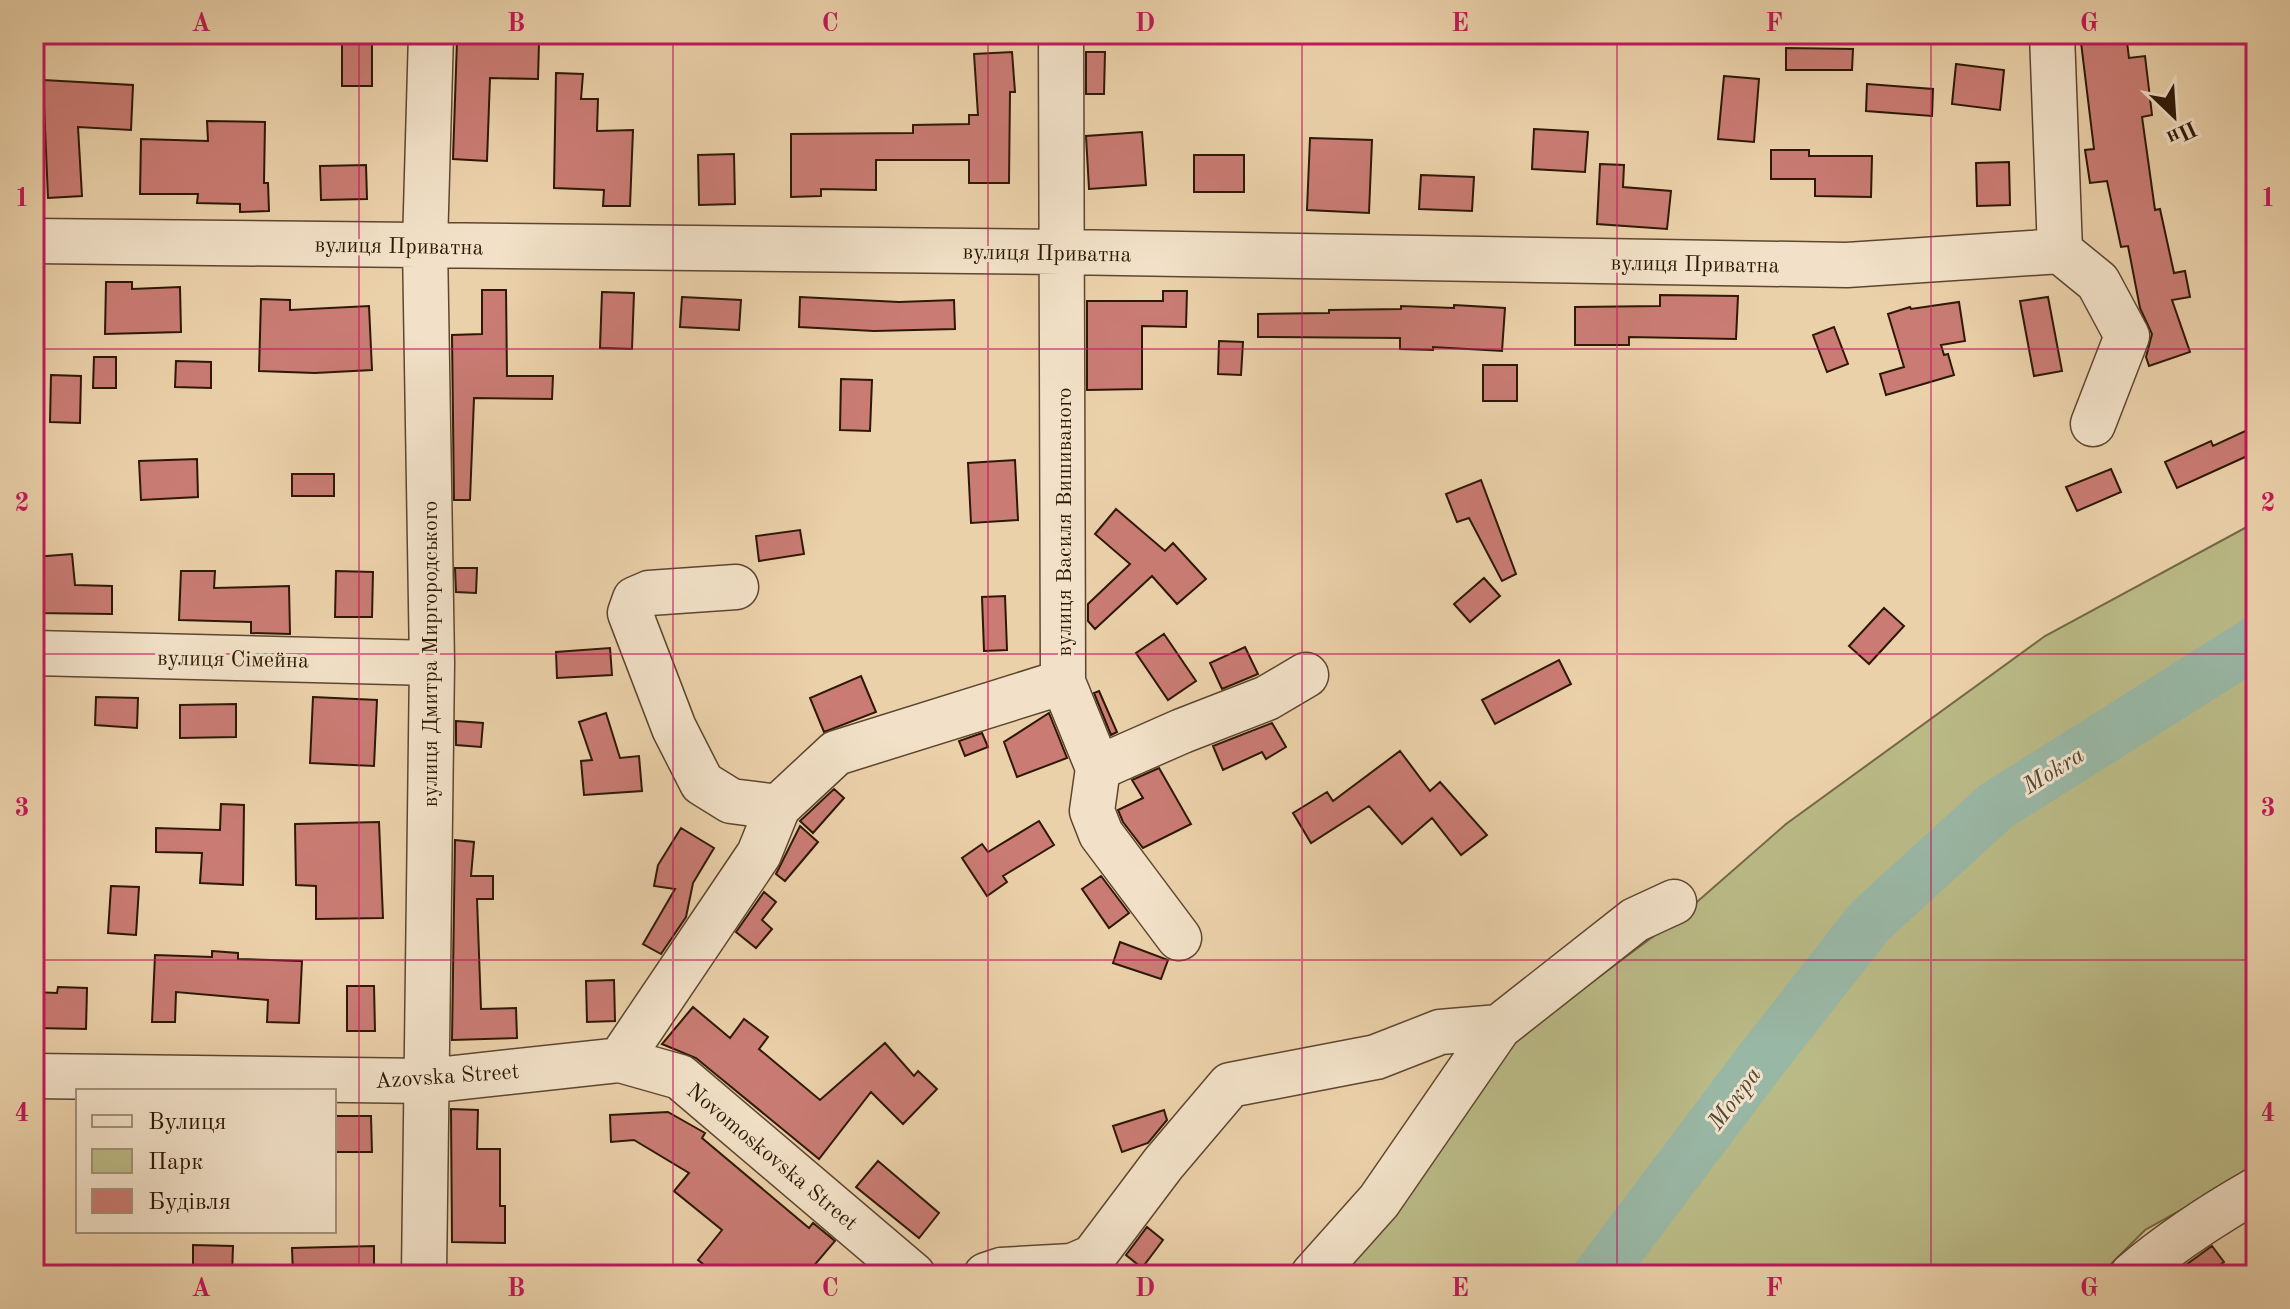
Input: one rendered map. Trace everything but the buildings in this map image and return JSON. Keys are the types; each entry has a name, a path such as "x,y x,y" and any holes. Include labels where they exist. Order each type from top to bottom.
{"street":[{"name":"вулиця Дмитра Миргородського","path":"424,1275 432,663 425,245 431,34"},
{"name":"вулиця Василя Вишиваного","path":"620,1060 759,854 778,807 836,753 1063,682 1061,34"},
{"path":"2052,34 2060,251 2098,282 2127,336 2093,424"},
{"name":"вулиця Приватна","path":"34,241 1062,252 1847,265 2060,251"},
{"path":"736,587 649,593 635,599 630,613 674,728 702,783 731,801 778,807"},
{"name":"вулиця Сімейна","path":"34,653 432,663"},
{"path":"1098,768 1267,698 1306,675"},
{"path":"1063,682 1098,768 1092,811 1101,834 1179,938"},
{"path":"1313,1275 1379,1201 1499,1027 1635,920 1674,902"},
{"path":"986,1275 1001,1270 1072,1266 1093,1257 1163,1164 1230,1085 1376,1057 1440,1032 1499,1027"},
{"name":"Azovska Street","path":"34,1076 427,1081 620,1060"},
{"name":"Novomoskovska Street","path":"620,1060 680,1077 913,1275"},
{"path":"2132,1275 2164,1248 2256,1190"}],"green space":[{"path":"2256,522 2256,1168 2145,1230 2100,1275 1335,1275 1498,1052 1682,915 1786,824 2045,636"}],"waterway":[{"name":"Mokra","path":"1599,1275 1869,922 1996,806 2256,642"}],"water label":[{"name":"Мокра","path":"1734,1098"}]}
